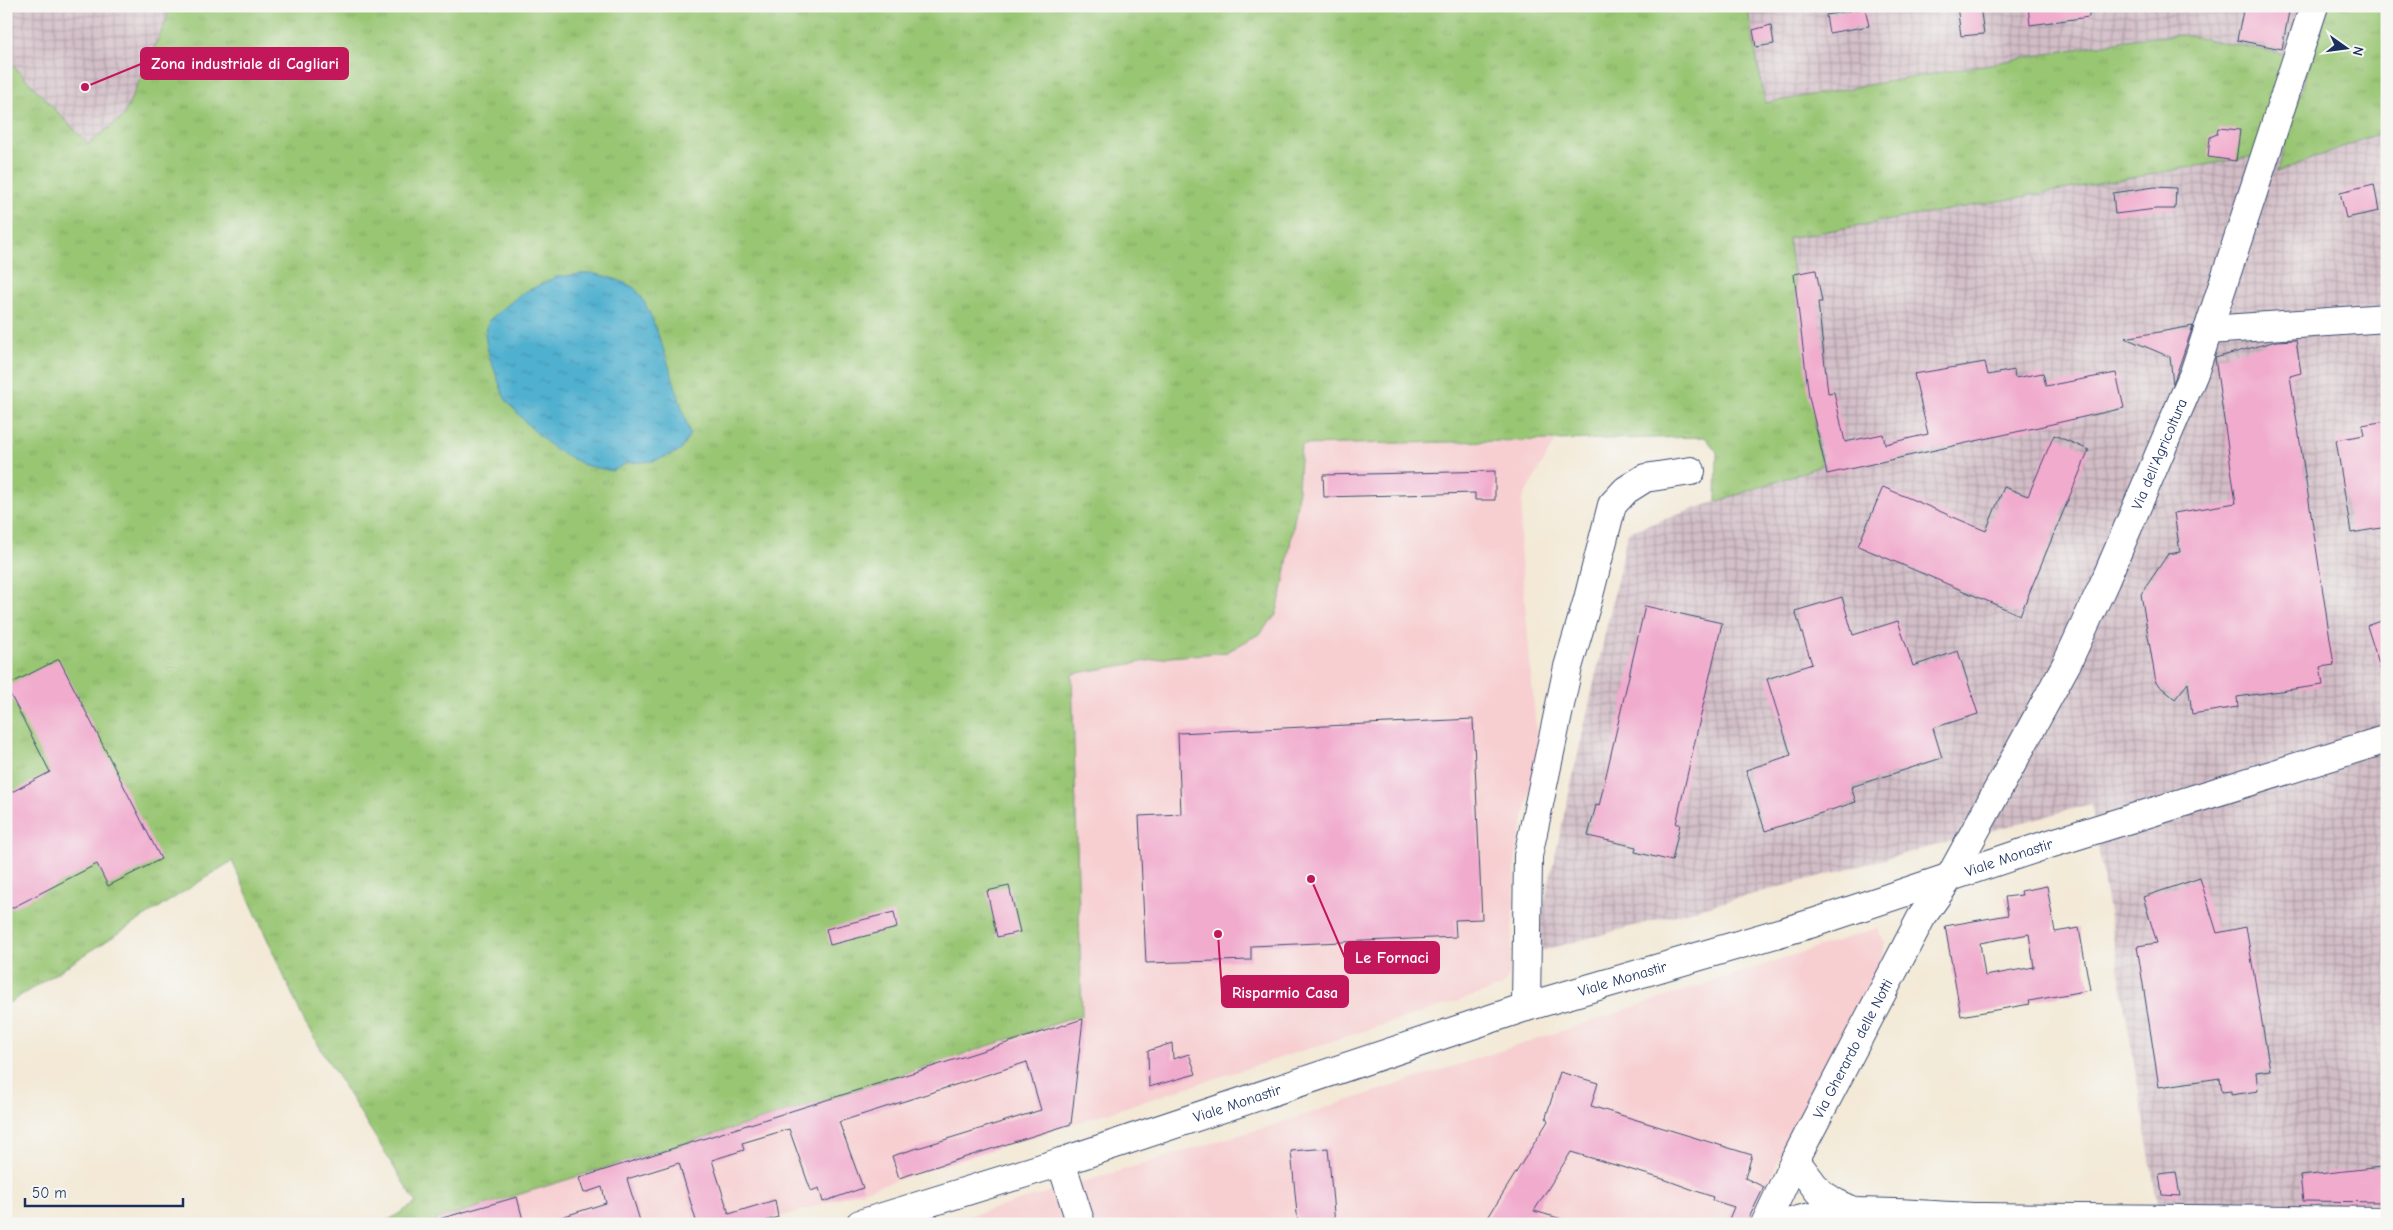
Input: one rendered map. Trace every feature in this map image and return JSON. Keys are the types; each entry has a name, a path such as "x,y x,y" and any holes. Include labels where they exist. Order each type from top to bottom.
{"street":[{"name":"Via dell'Agricoltura","path":"1950,877 2071,655 2105,581 2194,373 2314,6"},
{"path":"2208,330 2387,318"},
{"path":"1526,1007 1528,856 1568,667 1612,505 1626,490 1645,478 1691,470"},
{"name":"Viale Monastir","path":"860,1224 1060,1162 1526,1007 1813,923 2043,846 2387,739"},
{"name":"Via Gherardo delle Notti","path":"1765,1224 1795,1160 1921,918 1950,877"},
{"path":"1795,1160 1819,1192 1836,1203 1858,1213"},
{"path":"1060,1162 1081,1224"},
{"path":"1786,1224 1816,1216 1858,1213 1955,1220 2387,1221"}],"shaded area":[{"path":"6,6 168,6 167,19 123,117 88,144 6,58"},
{"path":"1747,6 2327,6 2277,171 2387,130 2387,1204 2158,1208 2091,804 1533,953 1628,532 1821,465 1788,238 2260,155 2133,39 1765,103"},
{"path":"1555,441 1522,500 1520,546 1538,752 1516,857 1509,976 1502,987 759,1224 431,1224 430,1219 1082,1015 1072,674 1171,657 1227,652 1283,586 1297,504 1301,445"},
{"path":"1877,928 1885,942 1883,956 1845,1027 1747,1224 942,1224 1276,1124"}],"green space":[{"path":"168,6 1397,6 1402,9 1435,6 1747,6 1765,103 2133,39 2183,35 2286,54 2261,155 1788,238 1821,466 1716,502 1717,452 1705,437 1301,445 1297,504 1283,586 1276,615 1259,634 1227,652 1171,657 1072,674 1082,1015 813,1104 436,1220 437,1224 382,1224 416,1203 306,1025 232,861 6,1005 6,58 88,144 123,117 167,19"},
{"path":"2327,6 2387,6 2387,130 2277,172"}],"water":[{"path":"591,273 624,283 634,288 641,297 658,333 690,434 680,451 654,461 627,463 612,471 584,465 553,448 529,426 505,399 489,355 485,336 489,320 521,294 556,277"}],"building":[{"path":"1957,6 1980,6 1984,34 1961,36"},
{"path":"2028,6 2089,6 2089,17 2030,25"},
{"path":"2244,6 2290,6 2282,49 2237,40"},
{"path":"1865,8 1869,26 1829,33 1826,15"},
{"path":"1771,25 1774,44 1756,47 1753,30"},
{"path":"2218,128 2240,130 2236,161 2208,157 2210,137 2217,134"},
{"path":"2374,184 2379,211 2346,218 2340,192"},
{"path":"2155,187 2176,188 2175,209 2156,209 2115,214 2113,193"},
{"path":"1816,270 1822,302 1818,302 1828,393 1834,392 1845,442 1883,434 1885,444 1928,434 1914,374 1985,362 1988,375 2014,370 2015,378 2043,373 2046,386 2116,373 2124,408 1827,474 1809,397 1794,274"},
{"path":"2193,326 2173,384 2170,357 2125,338"},
{"path":"2296,340 2301,373 2290,376 2334,665 2320,667 2323,685 2237,697 2238,707 2192,714 2188,683 2175,699 2156,683 2141,594 2168,554 2180,552 2174,513 2236,503 2215,358 2276,341"},
{"path":"2387,421 2387,527 2351,533 2336,440 2364,435 2362,425"},
{"path":"2054,435 2089,450 2020,615 1858,546 1883,487 1986,531 2004,487 2028,496"},
{"path":"1495,471 1495,500 1475,500 1475,493 1324,497 1323,475"},
{"path":"1842,597 1853,635 1898,621 1913,666 1958,651 1978,714 1933,728 1942,758 1851,787 1856,802 1765,831 1746,770 1791,755 1767,679 1812,664 1795,611"},
{"path":"1645,606 1722,623 1676,824 1680,824 1672,861 1635,852 1636,847 1588,836 1596,805 1599,806"},
{"path":"2387,619 2387,677 2383,677 2367,626"},
{"path":"59,659 161,859 108,886 97,864 6,911 6,795 50,772 6,686"},
{"path":"1473,719 1482,919 1455,920 1456,937 1251,946 1251,960 1146,963 1139,816 1181,814 1178,733"},
{"path":"2200,878 2217,933 2246,927 2270,1070 2256,1072 2258,1091 2231,1095 2231,1091 2222,1092 2220,1078 2159,1087 2137,946 2157,943 2143,897"},
{"path":"1009,886 1020,932 997,937 987,891"},
{"path":"2047,886 2055,932 2079,928 2090,990 2029,1001 2030,1004 1961,1016 1945,926 2008,915 2005,897 2022,895 2021,891","holes":["2029,934 2034,967 1985,976 1980,943"]},
{"path":"894,912 897,928 830,945 826,929"},
{"path":"1083,1019 1071,1124 899,1178 892,1156 1041,1110 1027,1062 839,1122 863,1188 823,1202 819,1188 811,1191 789,1129 742,1143 744,1150 712,1160 729,1214 775,1200 778,1217 756,1224 697,1224 679,1163 627,1179 641,1224 553,1224 552,1220 606,1203 602,1187 584,1193 579,1178"},
{"path":"1172,1043 1173,1059 1189,1054 1196,1074 1149,1087 1148,1051"},
{"path":"1560,1072 1598,1083 1591,1106 1752,1155 1745,1178 1764,1187 1746,1224 1727,1224 1734,1207 1712,1200 1713,1197 1666,1180 1571,1152 1534,1211 1562,1219 1562,1224 1484,1224 1548,1121 1546,1117"},
{"path":"1328,1148 1335,1224 1298,1224 1291,1151"},
{"path":"2381,1167 2387,1202 2303,1201 2300,1176"},
{"path":"2176,1172 2180,1196 2162,1195 2159,1174"},
{"path":"517,1197 524,1224 440,1224 439,1219"}],"place":[{"name":"Zona industriale di Cagliari","path":"85,87"},
{"name":"Le Fornaci","path":"1311,879"},
{"name":"Risparmio Casa","path":"1218,934"}]}
